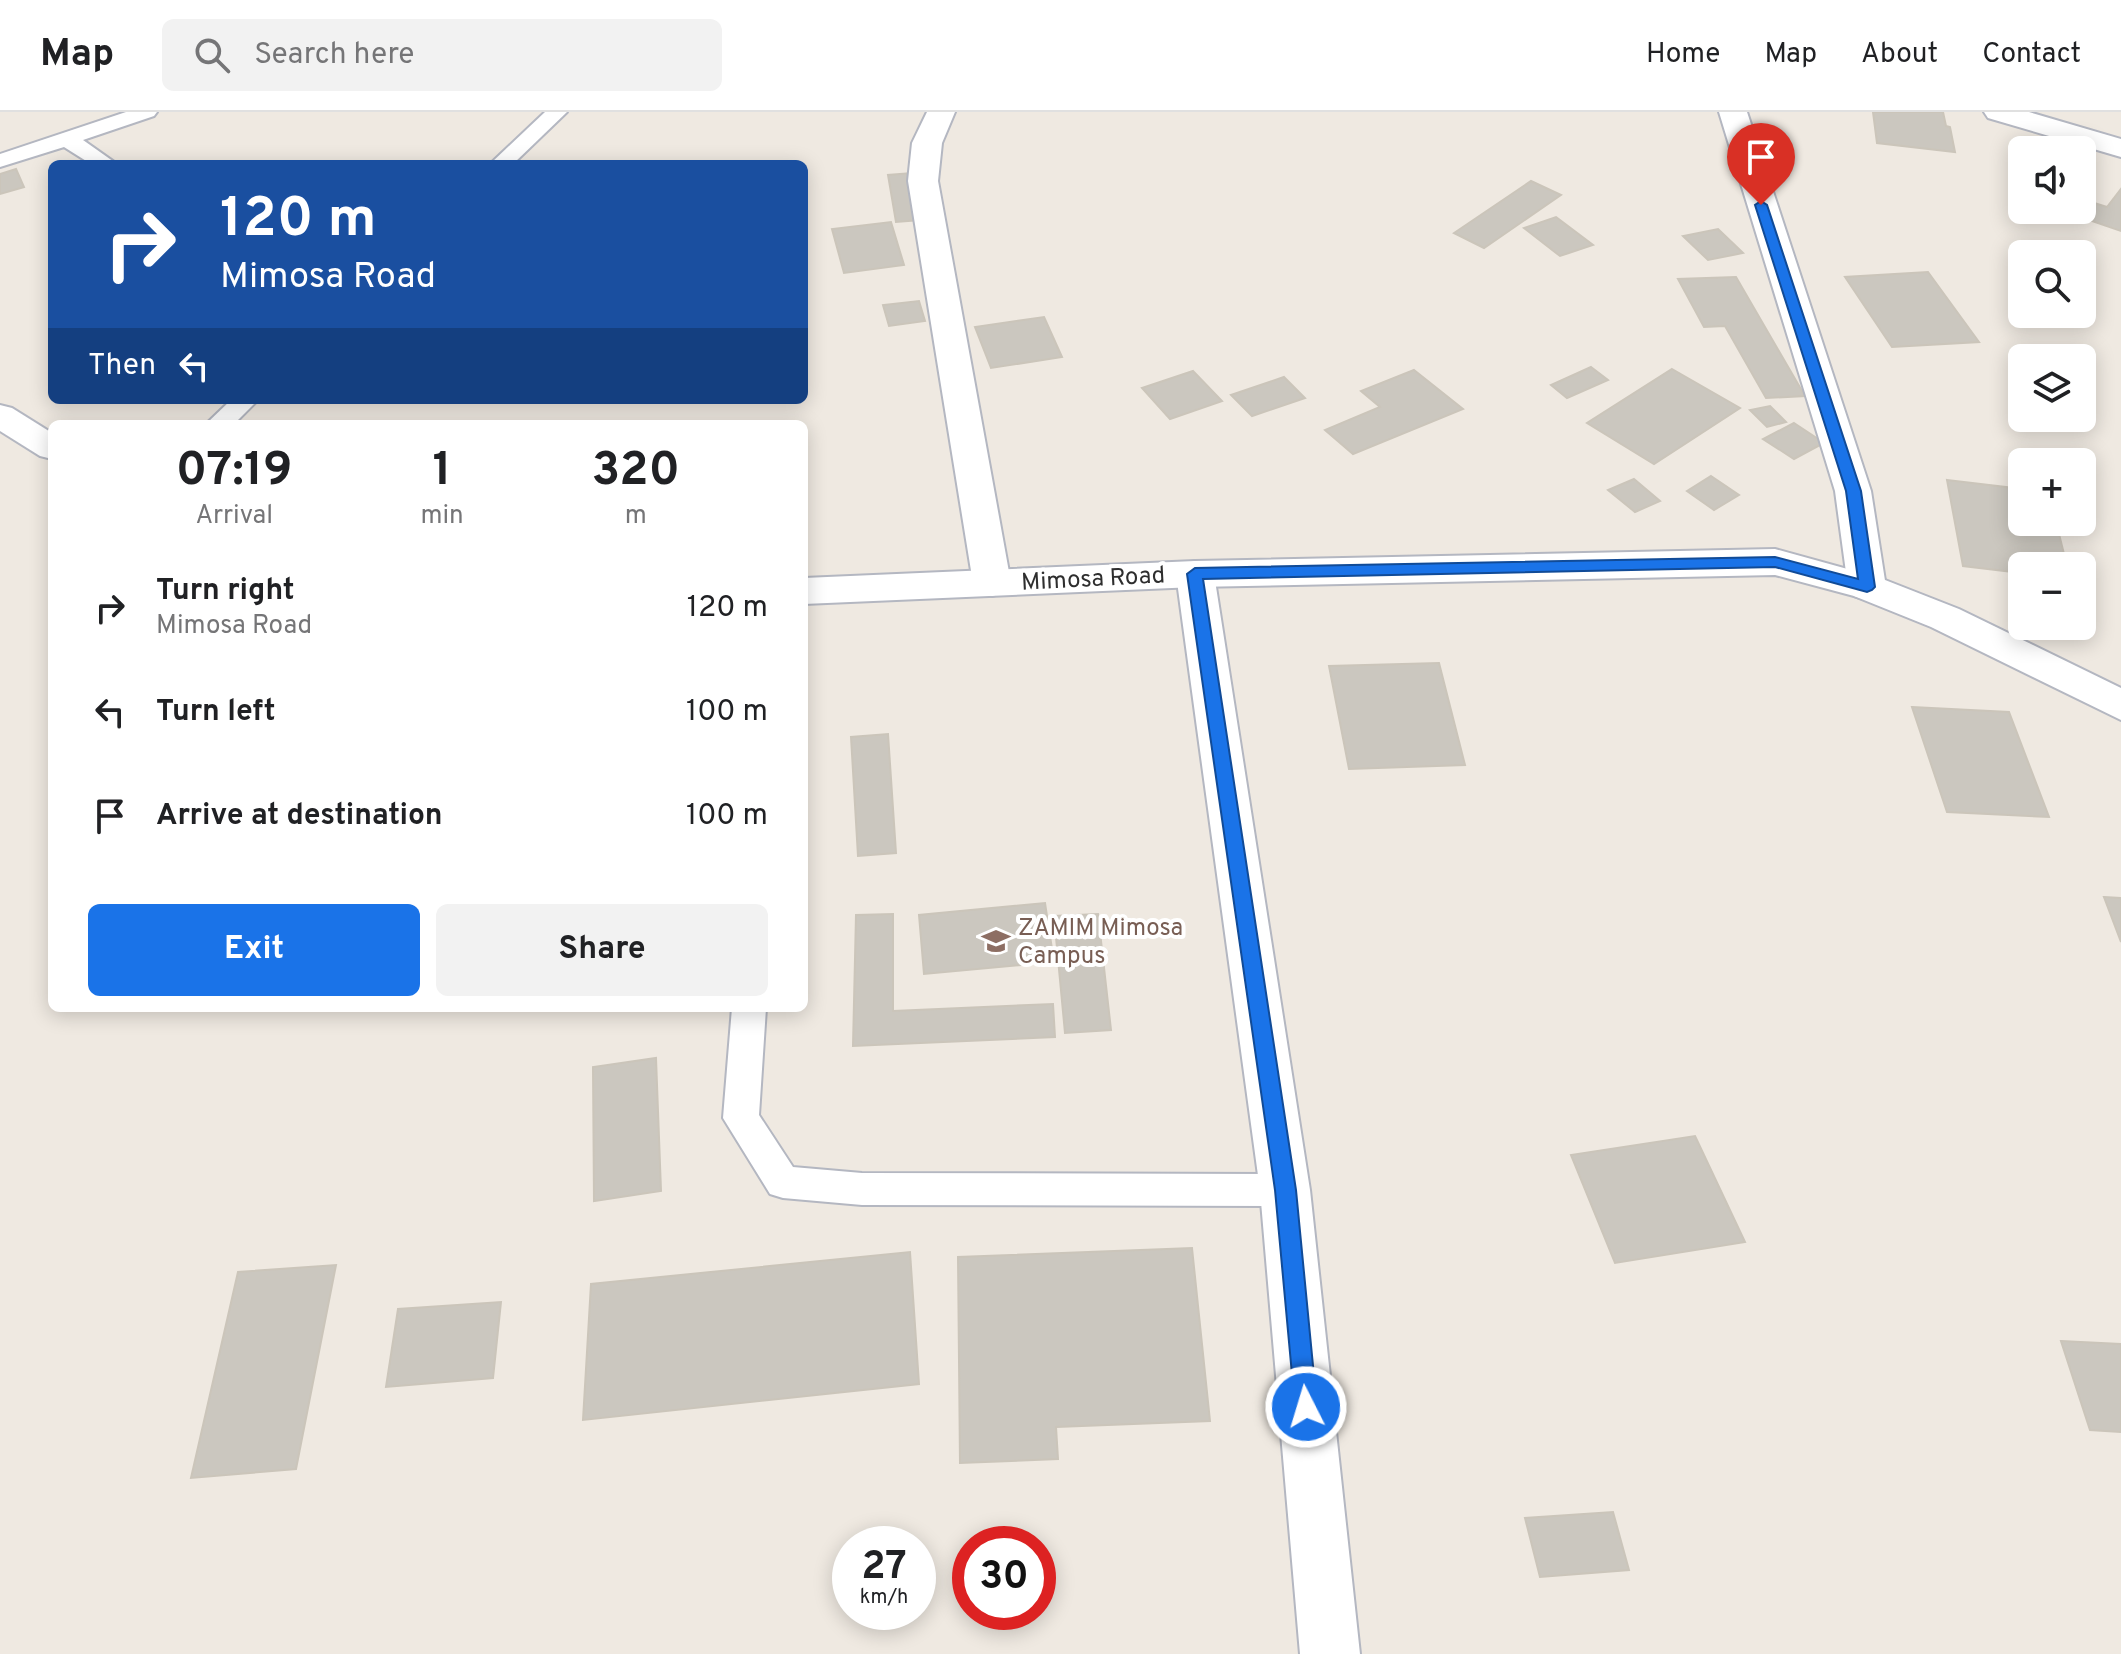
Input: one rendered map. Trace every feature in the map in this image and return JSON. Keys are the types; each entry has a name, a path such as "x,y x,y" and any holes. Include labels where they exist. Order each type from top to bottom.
{"street":[{"path":"941,112 927,143 923,181 992,583"},
{"path":"1733,112 1853,491 1867,587"},
{"path":"1998,112 2121,148"},
{"path":"0,416 48,446"},
{"name":"Mimosa Road","path":"808,591 1195,574 1775,562 1867,587 1945,618 2121,705"},
{"path":"1195,574 1285,1190 1330,1654"}],"lane":[{"path":"0,161 67,139 90,121 147,112"},
{"path":"505,160 557,112"},
{"path":"67,139 100,160"},
{"path":"224,420 242,404"},
{"path":"749,1012 741,1118 783,1182 862,1189 1285,1190"}],"building":[{"path":"1873,112 1943,112 1955,152 1877,143"},
{"path":"16,169 24,187 0,194 0,174"},
{"path":"912,173 920,220 896,222 888,175"},
{"path":"1531,181 1561,195 1484,248 1454,233"},
{"path":"2121,189 2121,231 2096,222 2096,203 2107,207"},
{"path":"1556,217 1593,245 1560,256 1524,228"},
{"path":"891,222 904,265 844,273 832,229"},
{"path":"1718,229 1743,253 1708,260 1683,236"},
{"path":"1928,272 1979,342 1892,347 1845,277"},
{"path":"1736,277 1805,396 1766,398 1725,326 1704,327 1678,279"},
{"path":"919,301 925,321 889,326 883,305"},
{"path":"1044,317 1062,357 991,368 975,327"},
{"path":"1591,367 1608,380 1567,398 1551,385"},
{"path":"1672,369 1740,408 1654,464 1587,423"},
{"path":"1414,370 1463,409 1353,454 1325,430 1380,407 1361,391"},
{"path":"1193,371 1222,401 1170,419 1142,388"},
{"path":"1284,377 1305,398 1252,416 1231,395"},
{"path":"1770,406 1786,422 1767,427 1750,410"},
{"path":"1794,423 1824,443 1794,459 1763,439"},
{"path":"1711,476 1739,495 1714,510 1687,491"},
{"path":"1634,479 1660,501 1635,512 1608,490"},
{"path":"1947,480 2008,487 2008,536 2060,536 2064,552 2008,552 2008,571 1963,566"},
{"path":"1439,663 1465,765 1349,769 1329,666"},
{"path":"1912,707 2009,712 2049,817 1947,812"},
{"path":"888,734 896,853 858,856 851,737"},
{"path":"2104,897 2121,898 2121,942"},
{"path":"1045,903 1054,962 924,974 919,915"},
{"path":"893,914 893,1011 1053,1004 1055,1037 853,1046 856,915"},
{"path":"1098,914 1111,1030 1065,1033 1054,916"},
{"path":"656,1058 661,1191 594,1201 593,1067"},
{"path":"1695,1136 1745,1242 1615,1263 1571,1155"},
{"path":"1192,1248 1210,1421 1056,1427 1058,1459 960,1463 958,1257"},
{"path":"910,1252 919,1384 583,1420 591,1284"},
{"path":"336,1265 296,1469 191,1478 238,1272"},
{"path":"501,1302 493,1378 386,1387 398,1309"},
{"path":"2061,1341 2121,1344 2121,1432 2090,1430"},
{"path":"1613,1512 1629,1570 1540,1577 1525,1518"}],"place":[{"name":"ZAMIM Mimosa Campus","path":"996,941"}],"route":[{"path":"1306,1407 1285,1190 1195,574 1775,562 1867,587 1853,491 1761,205"}]}
